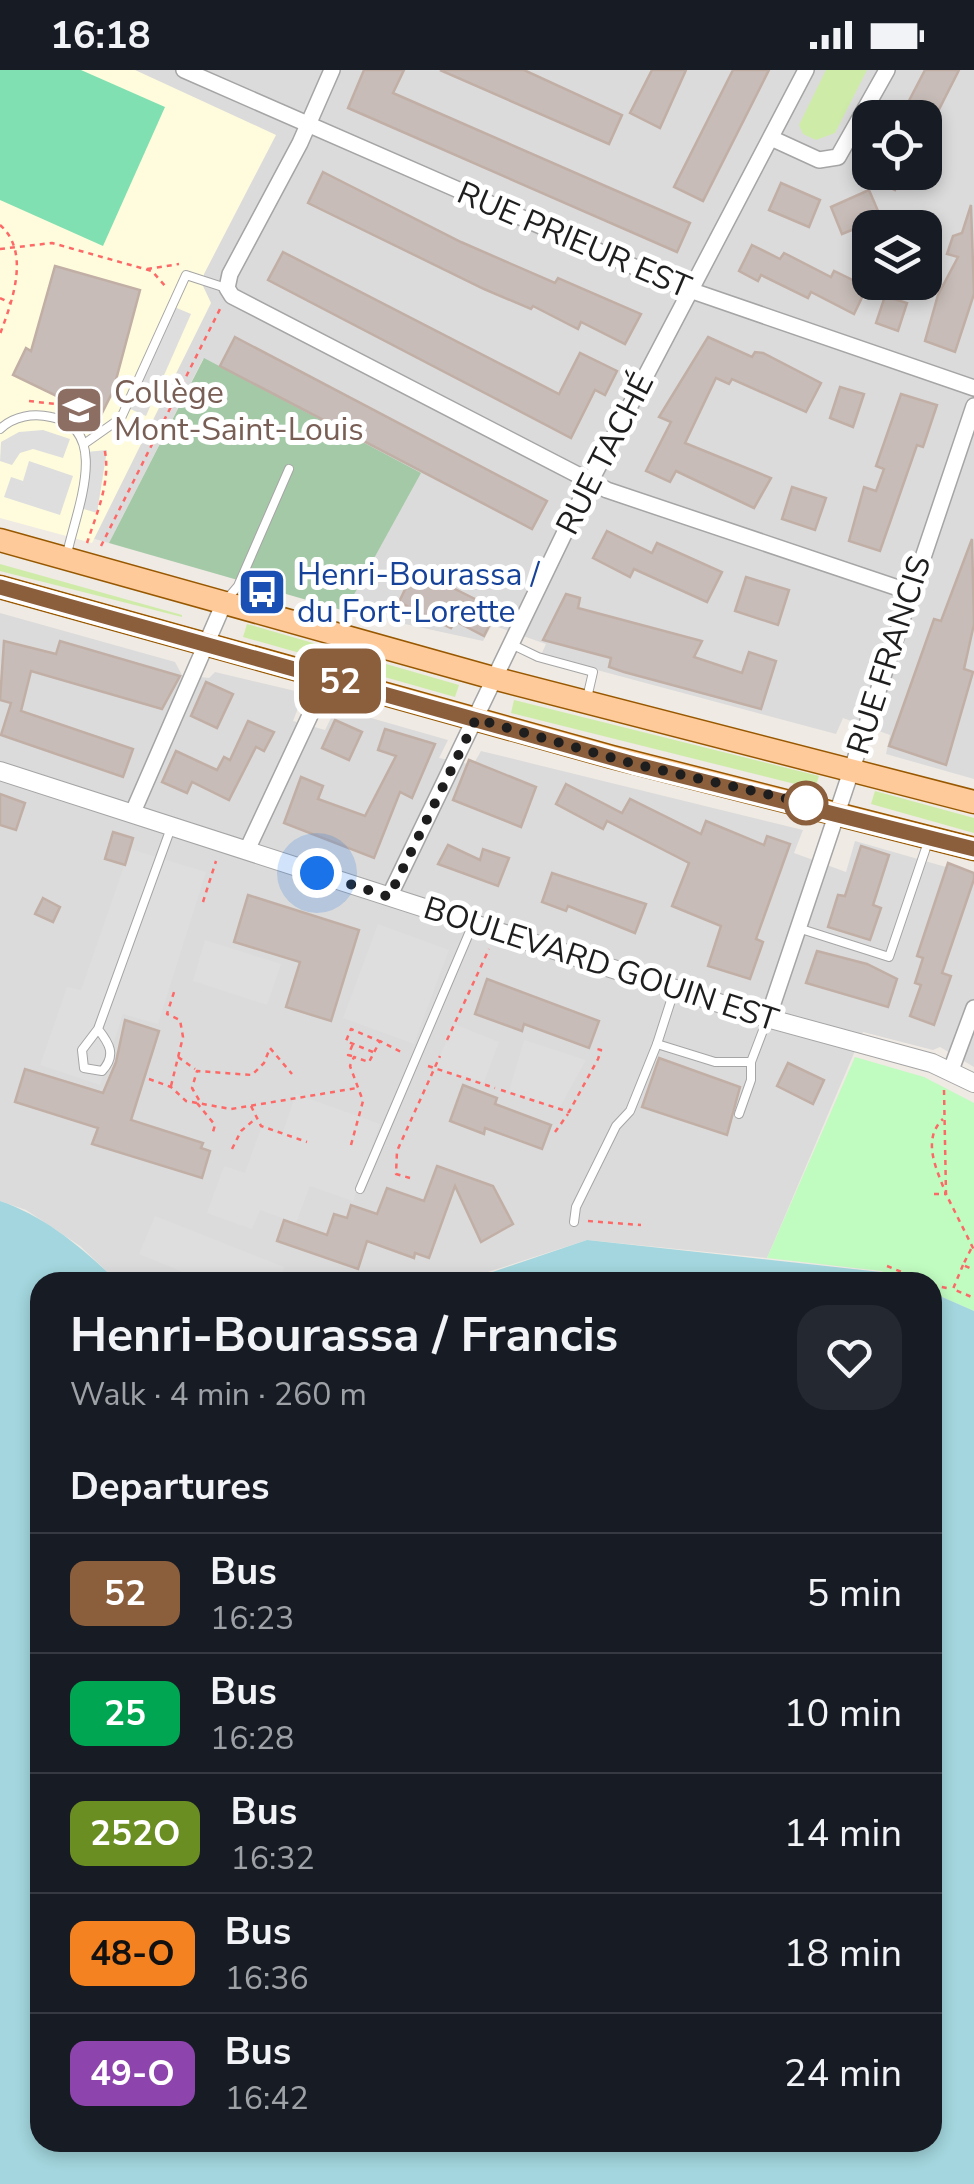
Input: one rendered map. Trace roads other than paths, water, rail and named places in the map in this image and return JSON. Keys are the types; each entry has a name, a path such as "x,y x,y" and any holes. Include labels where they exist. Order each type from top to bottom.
{"main road":[{"path":"0,540 493,678 974,802"},
{"path":"0,588 634,764 838,811 974,849"}],"street":[{"name":"RUE PRIEUR EST","path":"184,70 691,291 974,388"},
{"path":"332,70 230,274 227,288 236,300 590,482 910,592"},
{"name":"RUE TACHÉ","path":"389,897 590,482 806,70"},
{"path":"772,138 819,160 838,158 887,70"},
{"name":"RUE FRANCIS","path":"768,1018 974,406"},
{"path":"132,812 224,603"},
{"path":"247,850 328,678"},
{"name":"BOULEVARD GOUIN EST","path":"0,771 974,1083"},
{"path":"948,1077 974,1008"}],"lane":[{"path":"84,444 121,418 186,275 227,288"},
{"path":"0,430 26,416 52,417 72,425 84,444 85,474 66,558"},
{"path":"224,603 238,586 289,469"},
{"path":"509,643 538,658 594,672 586,702"},
{"path":"98,1028 112,1051 106,1067 93,1072 84,1068 82,1050 98,1028 172,825"},
{"path":"798,928 890,957 929,836"},
{"path":"360,1189 473,924"},
{"path":"574,1222 576,1208 616,1126 630,1110 675,988"},
{"path":"739,1114 768,1018"},
{"path":"657,1044 715,1062 752,1062"}],"water":[{"path":"0,1201 49,1225 107,1272 30,1272 30,2152 942,2152 942,1297 974,1311 974,2184 0,2184"},
{"path":"587,1240 881,1272 493,1272"}],"place":[{"name":"Collège Mont-Saint-Louis","path":"79,410"},
{"name":"Henri-Bourassa / du Fort-Lorette","path":"262,592"}]}
